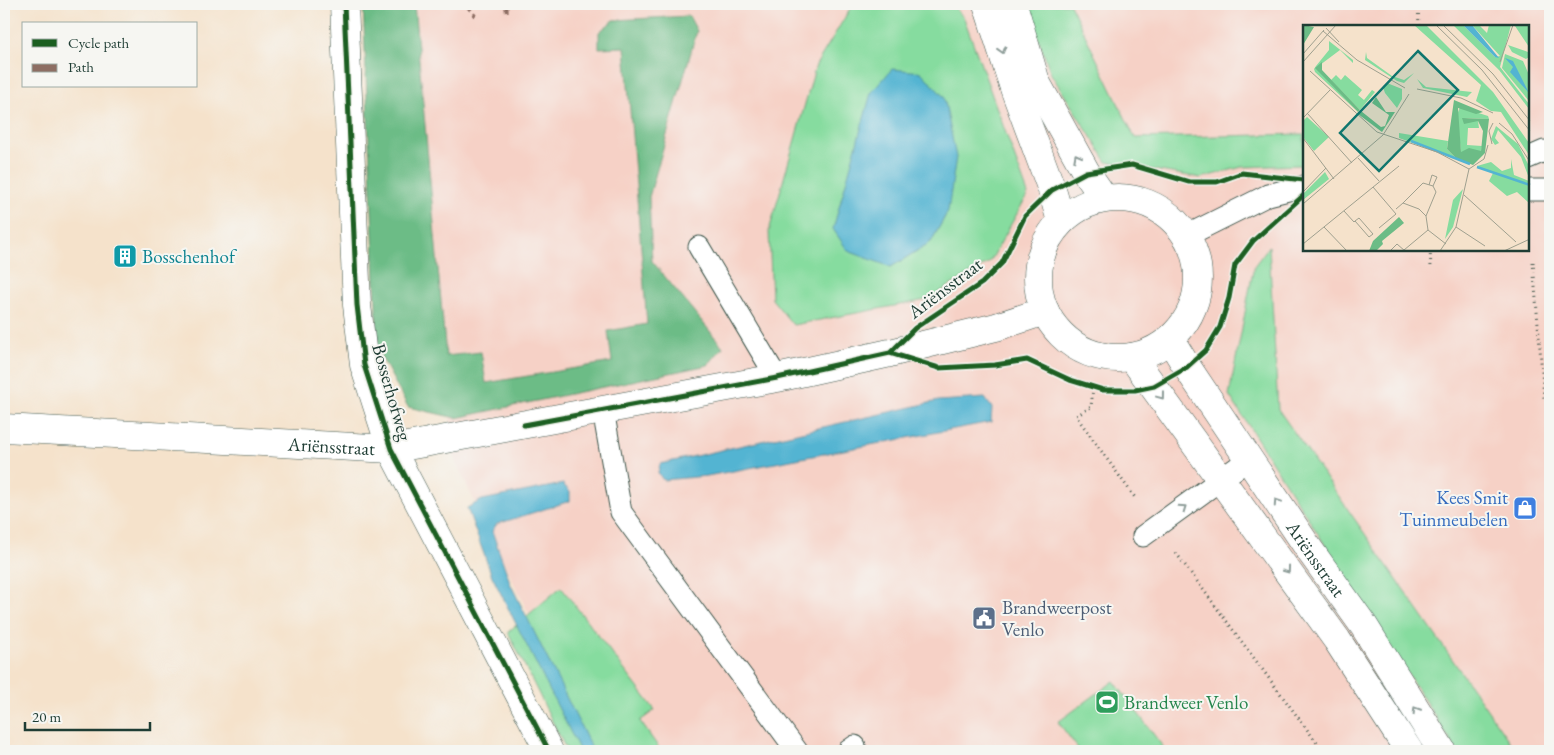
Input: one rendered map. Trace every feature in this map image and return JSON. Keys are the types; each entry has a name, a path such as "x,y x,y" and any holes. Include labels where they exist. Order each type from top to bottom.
{"main road":[{"name":"Bosserhofweg","path":"344,4 357,305 364,365 391,449 549,751"},
{"path":"987,4 1014,88 1052,190 1061,221"},
{"path":"1013,4 1036,82 1086,172 1104,198"},
{"path":"1104,198 1128,198 1150,205 1171,218 1186,236 1195,257 1198,279 1194,301 1185,322 1170,339 1152,350 1132,357 1111,358 1090,353 1071,343 1056,329 1045,311 1038,288 1038,263 1047,240 1061,221 1080,206 1104,198"},
{"name":"Ariënsstraat","path":"4,428 391,449 778,378 996,327 1045,311"},
{"name":"Ariënsstraat","path":"1170,339 1311,552 1364,626 1442,751"},
{"name":"Ariënsstraat","path":"1132,357 1337,640 1409,751"}],"lane":[{"path":"1529,158 1544,151 1550,152"},
{"path":"1186,236 1268,195 1303,186"},
{"path":"1529,190 1550,190"},
{"path":"699,247 778,378"},
{"path":"602,410 621,512 797,751"},
{"path":"1150,531 1249,459"}],"path":[{"path":"1418,4 1419,25"},
{"path":"1430,251 1431,267"},
{"path":"1533,262 1544,398"},
{"path":"1085,385 1096,388 1091,407 1076,416 1150,531 1323,751"}],"shaded area":[{"path":"403,4 1550,4 1550,751 595,751 455,461"}],"green space":[{"path":"363,4 414,4 446,356 481,352 486,383 612,362 608,331 647,324 625,47 599,48 599,32 614,20 689,16 697,31 649,197 652,261 723,347 708,365 456,418 408,407 378,351"},
{"path":"853,4 952,4 964,18 1028,194 990,262 926,300 793,325 772,299 769,231 816,65","holes":["948,211 931,242 891,267"]},
{"path":"1026,4 1070,4 1135,138 1303,134 1303,164 1242,167 1201,178 1107,162 1051,74"},
{"path":"1269,246 1278,409 1516,751 1457,751 1229,395 1254,266"},
{"path":"561,587 655,710 640,721 661,751 567,751 508,632"},
{"name":"Brandweer Venlo","path":"1114,681 1166,751 1080,751 1058,722"}],"water":[{"path":"892,69 921,72 944,97 956,157 948,211 931,242 891,267 848,251 833,229 871,93"},
{"path":"985,398 992,408 991,422 707,476 663,480 658,473 660,464 938,401"},
{"path":"563,484 570,492 570,501 497,524 492,531 511,585 593,751 580,751 492,576 467,508 482,500"}],"marked path":[{"path":"466,4 475,16"},
{"path":"506,4 507,14"}],"cycle path":[{"path":"344,4 357,305 364,365 391,449 549,751"},
{"path":"890,353 915,328 982,283 1002,263 1025,216 1052,190 1086,172 1132,165 1189,182 1217,182 1242,173 1303,180"},
{"path":"524,425 777,378 890,353 939,368 995,365 1027,360 1070,380 1103,390 1135,390 1154,386 1187,367 1206,350 1220,327 1229,298 1235,265 1253,241 1303,196"}],"place":[{"name":"Bosschenhof","path":"125,256"},
{"name":"Kees Smit Tuinmeubelen","path":"1525,508"},
{"name":"Brandweerpost Venlo","path":"984,618"},
{"name":"Brandweer Venlo","path":"1107,702"}]}
